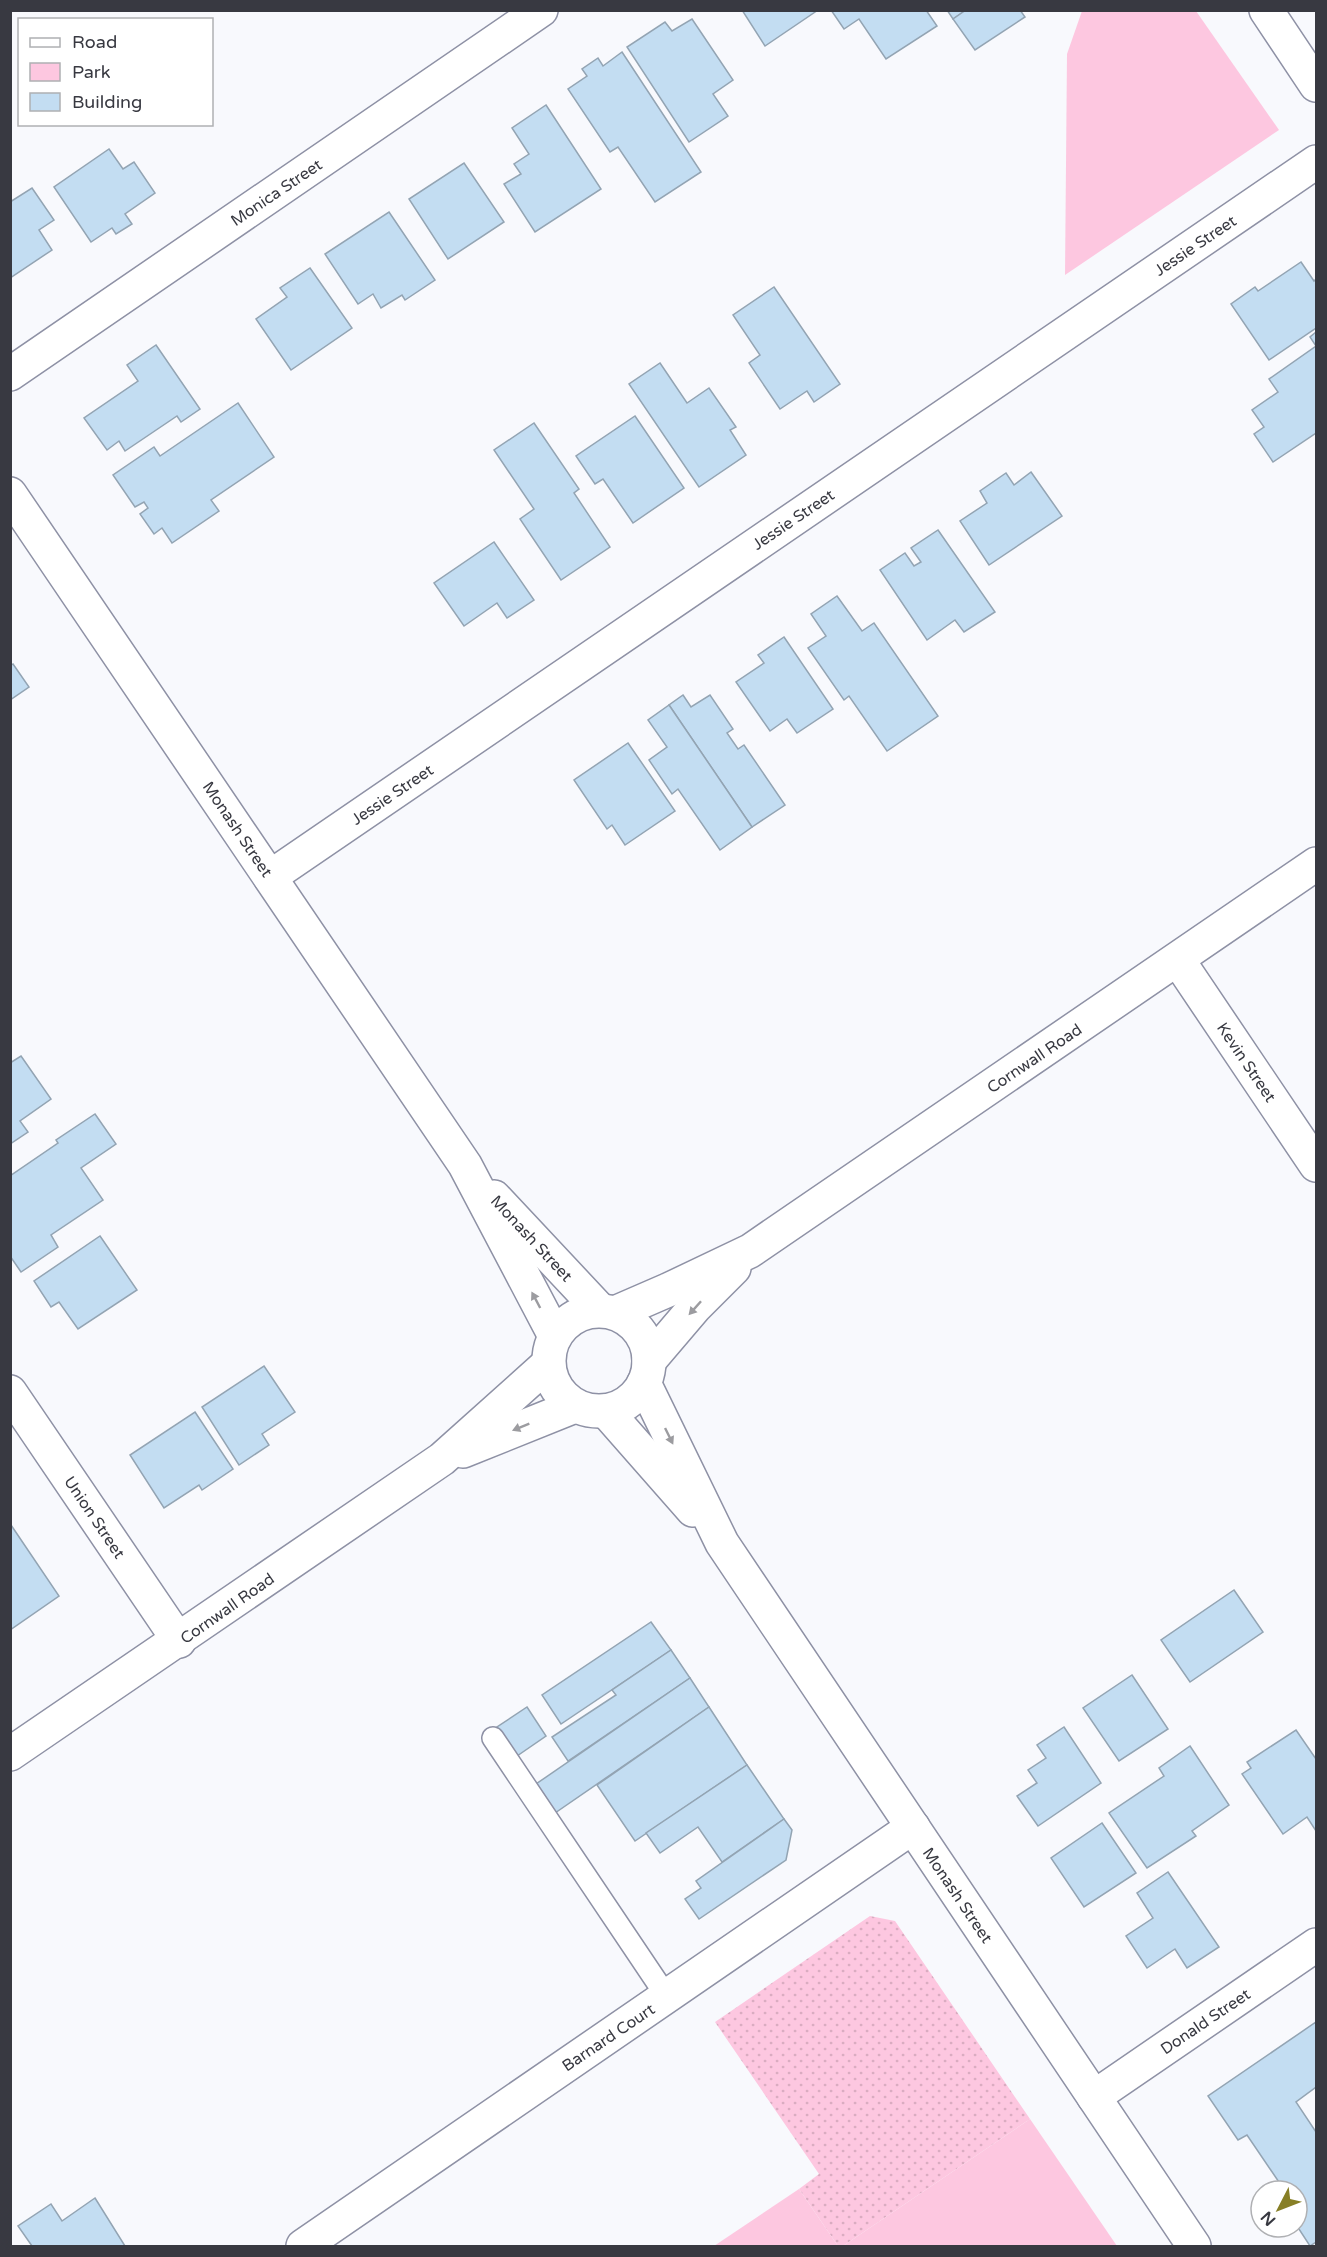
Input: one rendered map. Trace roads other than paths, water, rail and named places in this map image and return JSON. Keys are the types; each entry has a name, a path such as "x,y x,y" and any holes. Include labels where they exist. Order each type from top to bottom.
{"street":[{"name":"Monica Street","path":"10,374 541,10"},
{"path":"1266,10 1317,85"},
{"name":"Jessie Street","path":"270,877 1317,162"},
{"name":"Monash Street","path":"10,494 465,1165 551,1350"},
{"name":"Cornwall Road","path":"608,1312 668,1290 750,1251 1317,864"},
{"name":"Kevin Street","path":"1178,960 1317,1165"},
{"name":"Monash Street","path":"465,1165 608,1312"},
{"name":"Cornwall Road","path":"646,1372 695,1307 750,1251"},
{"path":"584,1312 608,1312 629,1320 639,1332 646,1346 646,1372 637,1394 628,1401 591,1408 562,1395 552,1381 551,1350 561,1326 571,1319 584,1312"},
{"name":"Cornwall Road","path":"10,1754 179,1641 442,1459 551,1350"},
{"name":"Monash Street","path":"646,1372 722,1543 1194,2247"},
{"name":"Union Street","path":"10,1392 179,1641"},
{"name":"Monash Street","path":"591,1408 722,1543"},
{"name":"Cornwall Road","path":"442,1459 591,1408"},
{"name":"Barnard Court","path":"303,2247 913,1827"},
{"name":"Donald Street","path":"1094,2097 1317,1945"}],"lane":[{"path":"493,1738 667,1997"}]}
